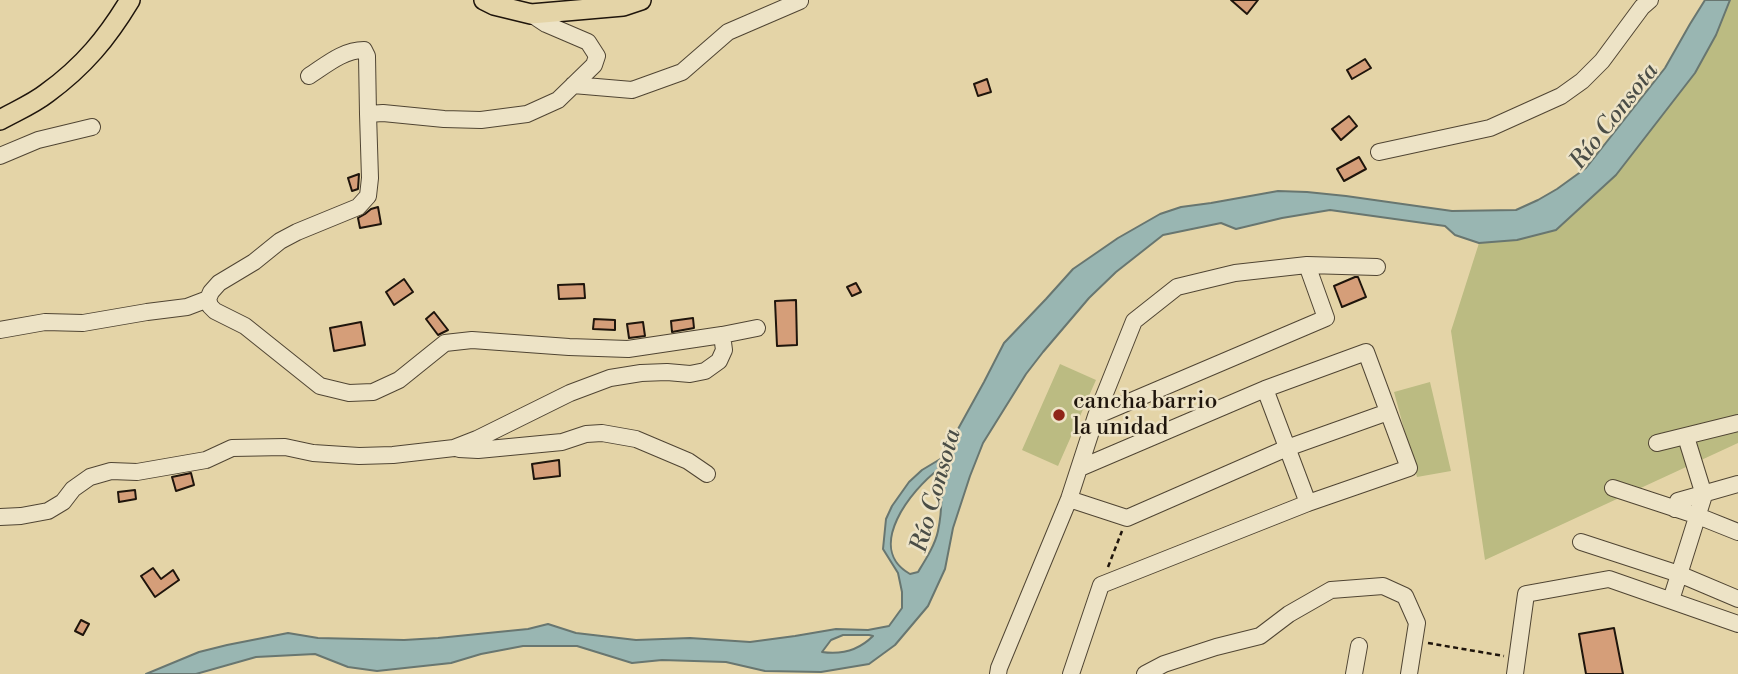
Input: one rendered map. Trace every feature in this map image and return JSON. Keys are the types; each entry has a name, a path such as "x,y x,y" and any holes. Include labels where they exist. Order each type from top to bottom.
{"main road":[{"path":"1,117 46,95 84,64 130,0"},
{"path":"484,0 531,14 623,6 641,0"}],"street":[{"path":"1379,152 1490,128 1561,96 1582,81 1602,61 1650,0"},
{"path":"573,85 632,90 682,72 729,32 800,1"},
{"path":"368,114 481,120 527,114 558,100 594,65 597,56 587,42 546,24 531,14"},
{"path":"309,76 345,53 363,50 367,56 370,178 368,196 358,207 280,241 254,262 219,283 208,299 215,311 245,326 320,387 349,393 373,392 399,380 445,344 472,341 628,349 757,328"},
{"path":"0,156 38,140 92,127"},
{"path":"1096,416 1326,318 1307,265"},
{"path":"998,674 1069,499 1096,416 1134,321 1177,287 1235,273 1307,265 1377,267"},
{"path":"0,330 45,322 83,323 187,307 208,299"},
{"path":"454,448 570,393 610,379 641,373 690,374 705,371 719,361 724,350 722,335"},
{"path":"1071,674 1101,586 1308,503 1409,468 1366,352 1265,389 1080,468"},
{"path":"1265,389 1308,503"},
{"path":"1069,499 1127,518 1287,448 1388,412"},
{"path":"1657,443 1738,423"},
{"path":"0,517 48,511 90,477 111,471 137,471 206,460 232,448 285,447 313,453 359,456 454,448 478,450 562,442 586,434 603,433 636,439 688,461 707,474"},
{"path":"1671,600 1704,495 1686,436"},
{"path":"1675,509 1678,501 1738,484"},
{"path":"1613,488 1738,532"},
{"path":"1581,542 1679,574 1738,598"},
{"path":"1516,666 1526,594 1609,579 1738,624"},
{"path":"1145,674 1164,664 1260,636 1289,614 1331,590 1383,586 1405,596 1417,623 1409,674"},
{"path":"1354,674 1359,646"}],"path":[{"path":"1101,586 1127,518"},
{"path":"1414,641 1516,666"}],"green space":[{"path":"1730,0 1738,0 1738,443 1485,560 1451,331 1479,243 1576,212 1716,35"},
{"name":"cancha barrio la unidad","path":"1060,364 1096,380 1058,466 1022,450"},
{"path":"1430,382 1451,471 1417,477 1394,392"}],"water":[{"path":"1705,0 1730,0 1716,35 1695,73 1616,175 1556,230 1517,240 1479,243 1455,235 1445,226 1330,210 1236,229 1221,223 1163,235 1116,272 1089,298 1026,374 983,443 953,528 945,569 928,606 895,645 869,664 821,672 765,671 726,662 662,660 632,663 577,646 523,646 451,663 377,671 348,667 315,654 256,657 196,674 146,674 199,652 288,633 318,638 404,640 528,629 548,624 576,633 636,640 690,638 750,642 836,629 868,630 889,626 902,608 898,573 883,549 886,519 892,506 909,482 942,458 1004,343 1073,269 1118,238 1160,214 1181,207 1278,191 1346,196 1452,211 1516,210 1557,189 1586,168 1665,68","holes":["939,469 941,508 937,536 918,572 910,574 897,563 891,549 892,535 906,504","843,635 869,635 873,636 850,650 822,652 831,640"]}],"building":[{"path":"1231,0 1258,0 1247,14"},
{"path":"1365,59 1371,68 1352,79 1347,70"},
{"path":"987,79 991,92 978,96 974,84"},
{"path":"1349,116 1357,126 1341,140 1332,129"},
{"path":"1359,157 1366,169 1344,181 1337,169"},
{"path":"359,174 358,189 352,191 348,178"},
{"path":"378,207 381,224 360,228 358,218"},
{"path":"1358,277 1366,297 1342,307 1334,286"},
{"path":"404,279 413,292 394,305 386,292"},
{"path":"856,283 861,292 852,296 847,287"},
{"path":"584,284 585,298 559,299 558,285"},
{"path":"796,300 797,345 777,346 775,301"},
{"path":"434,312 448,330 438,335 426,319"},
{"path":"693,318 694,328 672,332 671,321"},
{"path":"594,319 615,320 615,330 593,329"},
{"path":"361,322 365,345 334,351 330,328"},
{"path":"643,322 645,336 629,338 627,324"},
{"path":"559,460 560,476 534,479 532,464"},
{"path":"191,473 194,485 176,491 172,477"},
{"path":"135,490 136,499 119,502 118,492"},
{"path":"153,568 161,579 173,570 179,580 155,597 141,576"},
{"path":"81,620 89,624 83,635 75,631"},
{"path":"1614,628 1623,674 1586,674 1579,634"}],"place":[{"name":"cancha barrio la unidad","path":"1059,415"}],"water label":[{"name":"Río Consota","path":"1615,117"},
{"name":"Río Consota","path":"937,491"}]}
